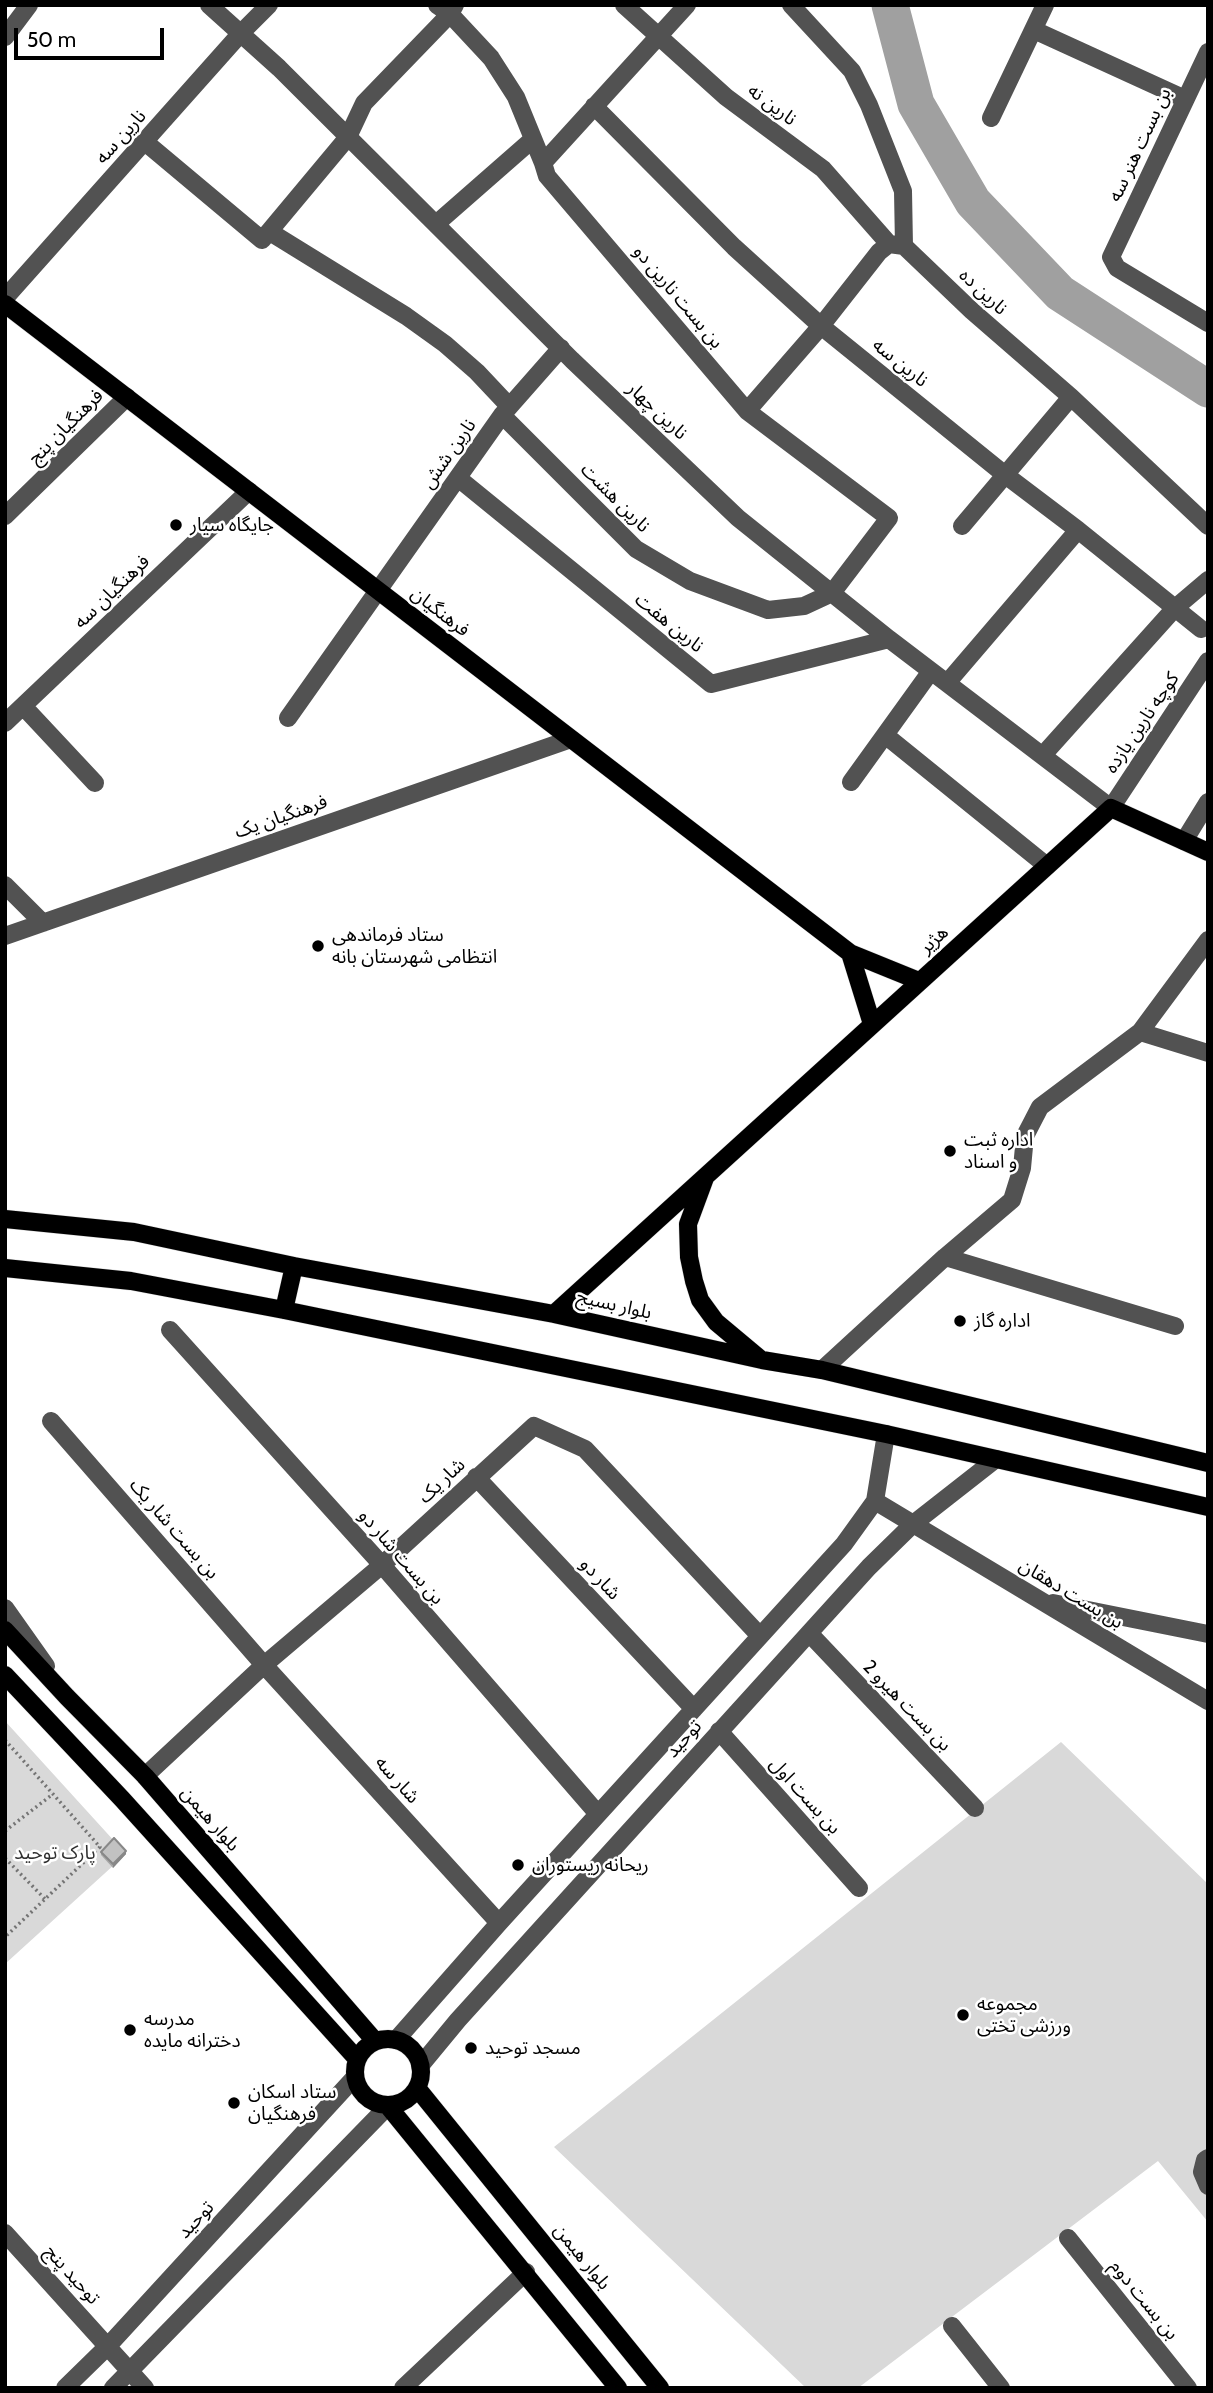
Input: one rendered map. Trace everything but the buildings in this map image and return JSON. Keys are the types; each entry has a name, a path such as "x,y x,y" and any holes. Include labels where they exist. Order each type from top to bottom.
{"main road":[{"name":"فرهنگیان","path":"5,304 849,953 919,981"},
{"path":"1111,808 1208,852"},
{"name":"هژیر","path":"554,1314 1111,808"},
{"path":"849,953 872,1024"},
{"name":"هژیر","path":"706,1175 688,1224 689,1257 694,1281 701,1300 716,1322 762,1360"},
{"name":"بلوار بسیج","path":"5,1219 134,1232 294,1266 554,1314 762,1360 822,1370 1208,1463"},
{"path":"284,1310 294,1266"},
{"path":"5,1268 131,1281 284,1310 886,1434 1208,1507"},
{"name":"بلوار هیمن","path":"5,1630 145,1776 375,2041"},
{"path":"5,1675 122,1799 357,2059"},
{"path":"396,2040 412,2050 420,2066 418,2088 402,2103 388,2106 370,2101 363,2095 355,2077 357,2059 364,2048 375,2041 396,2040"},
{"name":"بلوار هیمن","path":"418,2088 660,2388"},
{"path":"388,2106 618,2388"},
{"path":"526,2272 552,2252"}],"street":[{"path":"5,37 29,5"},
{"name":"نارین چهار","path":"209,5 348,136 561,348 738,518 889,639 1111,808"},
{"name":"نارین سه","path":"5,298 269,5"},
{"name":"نارین نه","path":"624,5 726,97 823,169 897,245"},
{"path":"543,163 687,5"},
{"path":"747,411 821,326 879,252 897,245 903,191 869,105 852,71 791,5"},
{"path":"991,118 1045,5"},
{"path":"266,236 348,136 364,103 447,8"},
{"name":"بن بست نارین دو","path":"447,8 491,58 516,97 547,176 747,411 889,518 832,593"},
{"path":"1034,30 1185,99"},
{"name":"بن بست هنر سه","path":"1208,52 1111,257 1117,268 1208,323"},
{"name":"نارین سه","path":"594,106 734,247 821,326 1003,474 1202,629"},
{"path":"436,224 533,139"},
{"name":"نارین هشت","path":"145,142 266,236 395,310 445,344 477,372 506,410 636,549 690,581 768,610 804,606 832,593"},
{"name":"نارین ده","path":"897,245 1071,397 1208,526"},
{"name":"نارین شش","path":"288,718 506,410 561,348"},
{"name":"فرهنگیان پنج","path":"5,516 127,397"},
{"path":"962,526 1003,474 1071,397"},
{"name":"نارین هفت","path":"458,478 711,684 889,639"},
{"name":"فرهنگیان سه","path":"5,723 249,491"},
{"path":"947,683 1078,530"},
{"path":"1043,755 1175,608 1208,580"},
{"name":"کوچه نارین یازده","path":"1111,808 1208,661"},
{"path":"851,782 931,671"},
{"path":"23,706 95,783"},
{"path":"885,735 1047,866"},
{"name":"فرهنگیان یک","path":"5,936 571,739"},
{"path":"1184,841 1208,802"},
{"path":"5,885 43,923"},
{"path":"822,1370 945,1257 1012,1200 1022,1168 1025,1136 1040,1107 1140,1032 1208,940"},
{"path":"1140,1032 1208,1053"},
{"path":"945,1257 1175,1326"},
{"name":"بن بست شار دو","path":"170,1330 382,1565 598,1814"},
{"name":"بن بست شار یک","path":"51,1421 264,1665"},
{"name":"شار یک","path":"145,1776 264,1665 382,1565 534,1426 585,1449 760,1636"},
{"name":"توحید","path":"396,2040 844,1544 875,1501 886,1434"},
{"name":"توحید","path":"420,2066 869,1567 913,1524 996,1459"},
{"name":"شار دو","path":"477,1477 694,1709"},
{"name":"بن بست دهقان","path":"875,1501 1208,1701"},
{"path":"1042,1600 1208,1634"},
{"path":"5,1608 67,1697"},
{"name":"بن بست هیرو 2","path":"809,1633 975,1808"},
{"name":"شار سه","path":"264,1665 499,1923"},
{"name":"بن بست اول","path":"719,1731 859,1888"},
{"path":"434,1999 458,2021"},
{"name":"توحید","path":"65,2388 108,2346 355,2077"},
{"path":"113,2388 388,2106"},
{"path":"1208,2158 1202,2172 1208,2186"},
{"name":"توحید پنج","path":"5,2233 145,2388"},
{"name":"بن بست دوم","path":"1068,2238 1188,2388"},
{"path":"403,2388 526,2272"},
{"path":"951,2326 1001,2388"}],"path":[{"path":"5,1740 100,1847 5,1937"},
{"path":"5,1831 53,1794"},
{"path":"5,1858 46,1900"}],"green space":[{"name":"پارک توحید","path":"5,1721 126,1854 5,1964"},
{"name":"مجموعه ورزشی تختی","path":"1061,1742 1208,1884 1208,2222 1158,2161 858,2388 806,2388 554,2147"}],"waterway":[{"path":"890,5 916,104 973,202 1060,293 1208,389"}],"place":[{"name":"جایگاه سیار","path":"176,525"},
{"name":"ستاد فرماندهی انتظامی شهرستان بانه","path":"318,946"},
{"name":"اداره ثبت و اسناد","path":"950,1151"},
{"name":"اداره گاز","path":"960,1321"},
{"name":"ریحانە ریستوران","path":"518,1865"},
{"name":"مجموعه ورزشی تختی","path":"963,2015"},
{"name":"مدرسه دخترانه مایده","path":"130,2030"},
{"name":"مسجد توحید","path":"471,2048"},
{"name":"ستاد اسکان فرهنگیان","path":"234,2103"}]}
